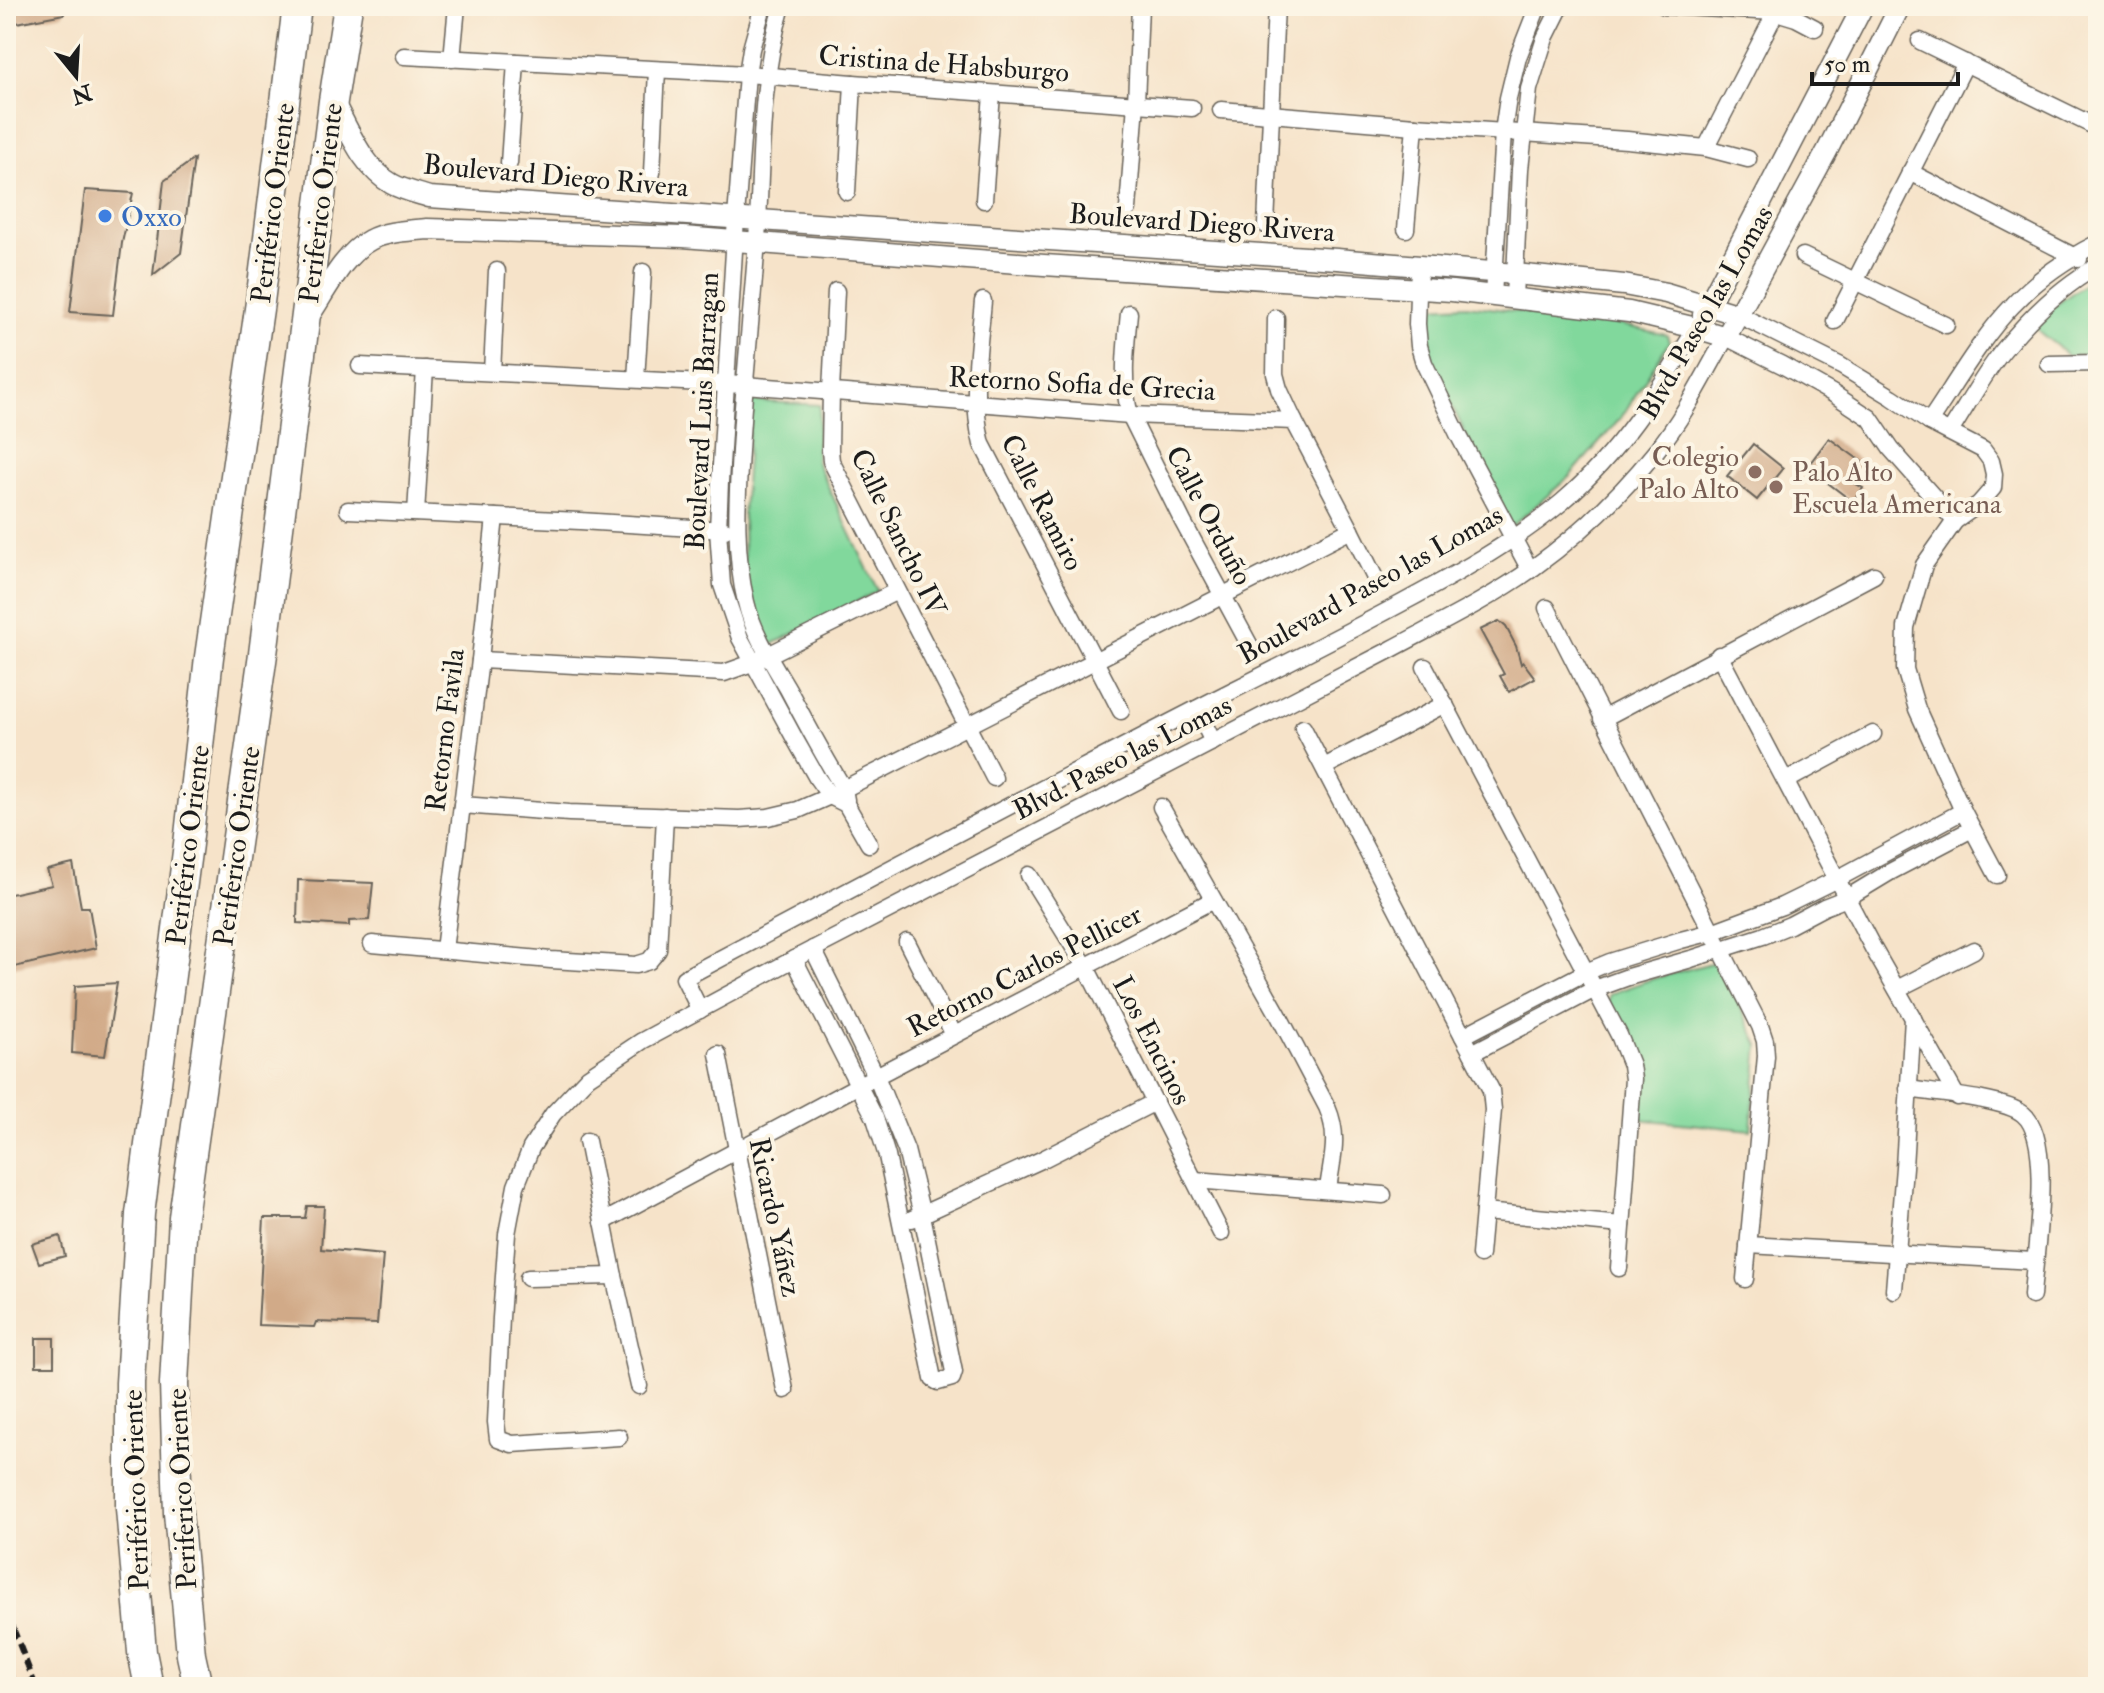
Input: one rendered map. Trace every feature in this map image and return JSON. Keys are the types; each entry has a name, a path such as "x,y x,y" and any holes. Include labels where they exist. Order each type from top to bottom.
{"highway":[{"name":"Periférico Oriente","path":"149,1687 142,1652 130,1508 130,1383 140,1214 209,657 260,302 297,6"},
{"name":"Periferico Oriente","path":"198,1687 191,1655 178,1513 174,1384 183,1217 263,654 333,101 348,6"}],"street":[{"path":"452,59 457,6"},
{"name":"Boulevard Luis Barragan","path":"763,6 747,74 736,218 718,530 722,585 752,663 817,778 840,797"},
{"path":"782,6 771,48 763,116 757,242 744,385 738,531 741,579 746,606 768,655 840,797 869,844"},
{"path":"1128,209 1140,6"},
{"path":"1266,225 1276,6"},
{"path":"1493,296 1503,132 1508,98 1518,57 1538,6"},
{"path":"1514,298 1523,133 1529,89 1545,38 1561,6"},
{"path":"1664,6 1777,9 1815,28"},
{"name":"Boulevard Paseo las Lomas","path":"700,1010 684,978 1470,567 1564,500 1633,426 1696,328 1863,6"},
{"name":"Blvd. Paseo las Lomas","path":"619,1437 512,1444 498,1439 496,1422 507,1234 516,1186 531,1148 553,1114 588,1077 642,1041 813,949 1403,644 1530,570 1565,545 1609,505 1657,450 1691,399 1827,151 1900,6"},
{"path":"1706,148 1777,9"},
{"path":"1920,41 2098,128"},
{"name":"Cristina de Habsburgo","path":"404,56 767,75 1192,108"},
{"path":"509,163 516,62"},
{"path":"1835,321 1966,63"},
{"path":"652,173 657,70"},
{"path":"847,192 853,83"},
{"path":"984,200 992,94"},
{"name":"Boulevard Diego Rivera","path":"333,101 375,172 394,185 429,197 1419,265 1624,285 1666,293 1739,315 1841,366 1929,422 1983,450 1991,461 1993,488 1979,504 1955,521 1924,565 1906,627 1905,669 1917,709 1963,811 1997,875"},
{"path":"1221,110 1706,148 1748,159"},
{"path":"744,114 763,116"},
{"path":"1406,229 1415,126"},
{"path":"740,166 760,167"},
{"path":"1910,172 2096,267 2029,320 1999,355 1950,432"},
{"path":"427,229 429,197"},
{"name":"Boulevard Diego Rivera","path":"305,323 352,252 373,238 427,229 683,237 1514,298 1629,312 1726,337 1819,386 1870,418 1891,449 1955,521"},
{"path":"1102,268 1104,243"},
{"path":"1929,422 1991,331 2013,305 2073,255 2098,243"},
{"path":"1803,256 1946,325"},
{"path":"1419,265 1418,335 1424,363 1530,570"},
{"path":"492,372 497,271"},
{"path":"636,379 643,272"},
{"name":"Calle Sancho IV","path":"836,291 831,461 994,778"},
{"path":"732,293 751,294"},
{"name":"Calle Ramiro","path":"983,301 976,404 982,444 1121,711"},
{"path":"2013,305 2029,320"},
{"name":"Calle Orduño","path":"1129,313 1125,372 1130,415 1249,644"},
{"path":"1276,318 1275,374 1279,389 1376,580"},
{"path":"729,342 747,343"},
{"path":"1971,361 1988,373"},
{"path":"2049,364 2098,363"},
{"name":"Retorno Sofia de Grecia","path":"360,366 744,385 1130,415 1294,421"},
{"path":"416,513 425,369"},
{"path":"348,510 738,531"},
{"name":"Retorno Favila","path":"444,950 495,517"},
{"path":"462,805 569,813 739,819 798,810 840,797 968,727 1351,530"},
{"path":"1602,719 1874,575"},
{"path":"480,660 724,673 752,663 897,591"},
{"path":"1547,608 1722,949 1765,1041 1745,1279"},
{"path":"1719,655 1847,898 1957,1097"},
{"path":"1425,667 1619,1035 1631,1065 1633,1079 1619,1268"},
{"path":"1324,767 1445,704"},
{"path":"1197,709 1213,742"},
{"path":"1303,728 1491,1090 1493,1110 1480,1255"},
{"path":"1786,781 1873,734"},
{"path":"1161,807 1278,1014 1333,1121 1335,1135 1328,1189"},
{"path":"1463,1036 1586,972 1782,906 1963,811"},
{"path":"372,944 594,963 636,965 649,961 658,950 665,816"},
{"path":"1472,1053 1595,989 1763,936 1847,898 1972,829"},
{"path":"1928,830 1936,848"},
{"path":"1881,855 1890,872"},
{"name":"Los Encinos","path":"1029,875 1086,967 1221,1233"},
{"name":"Retorno Carlos Pellicer","path":"603,1222 1213,900"},
{"path":"907,942 954,1035"},
{"path":"794,959 875,1118 901,1223 933,1379 938,1382 952,1378 954,1372 906,1150 892,1110 813,949"},
{"path":"1897,989 1974,950"},
{"path":"818,1005 835,996"},
{"path":"1894,1290 1913,1018"},
{"path":"841,1051 858,1041"},
{"name":"Ricardo Yáñez","path":"718,1054 785,1390"},
{"path":"1908,1089 2002,1103 2023,1114 2035,1131 2041,1198 2032,1296"},
{"path":"901,1223 1041,1160 1155,1102"},
{"path":"587,1141 639,1386"},
{"path":"1195,1180 1383,1195"},
{"path":"1484,1212 1622,1225"},
{"path":"1748,1245 2034,1261"},
{"path":"528,1278 614,1276"},
{"path":"6,1680 9,1687"}],"green space":[{"path":"2098,275 2098,354 2067,356 2033,325 2047,311"},
{"path":"1467,305 1622,325 1667,335 1669,342 1621,418 1569,477 1511,527 1425,351 1428,307"},
{"path":"751,401 820,405 816,461 878,591 767,647 744,582 743,513"},
{"path":"1715,962 1725,975 1759,1045 1751,1130 1638,1119 1641,1067 1607,1004 1610,994"}],"building":[{"path":"6,6 63,6 64,14 6,25"},
{"path":"194,159 181,253 153,275 164,181"},
{"path":"85,190 133,193 122,243 113,315 70,312"},
{"path":"1829,438 1862,462 1849,480 1863,488 1853,502 1807,467"},
{"name":"Colegio Palo Alto","path":"1753,444 1783,468 1757,500 1727,476"},
{"path":"1499,621 1506,627 1516,646 1521,664 1523,662 1535,678 1509,692 1500,676 1504,674 1480,630"},
{"path":"73,864 81,907 89,907 96,948 6,969 6,895 52,885 47,870"},
{"path":"298,880 373,883 369,920 349,921 349,926 297,923"},
{"path":"117,983 105,1056 72,1053 75,986"},
{"path":"307,1206 324,1206 321,1249 383,1255 377,1324 316,1322 314,1327 258,1325 264,1218 305,1218"},
{"path":"60,1236 65,1256 39,1263 32,1244"},
{"path":"36,1338 54,1338 54,1366 36,1366"}],"railway":[{"path":"6,1610 36,1687"}],"place":[{"name":"Oxxo","path":"105,216"},
{"name":"Colegio Palo Alto","path":"1755,472"},
{"name":"Palo Alto Escuela Americana","path":"1776,487"}]}
